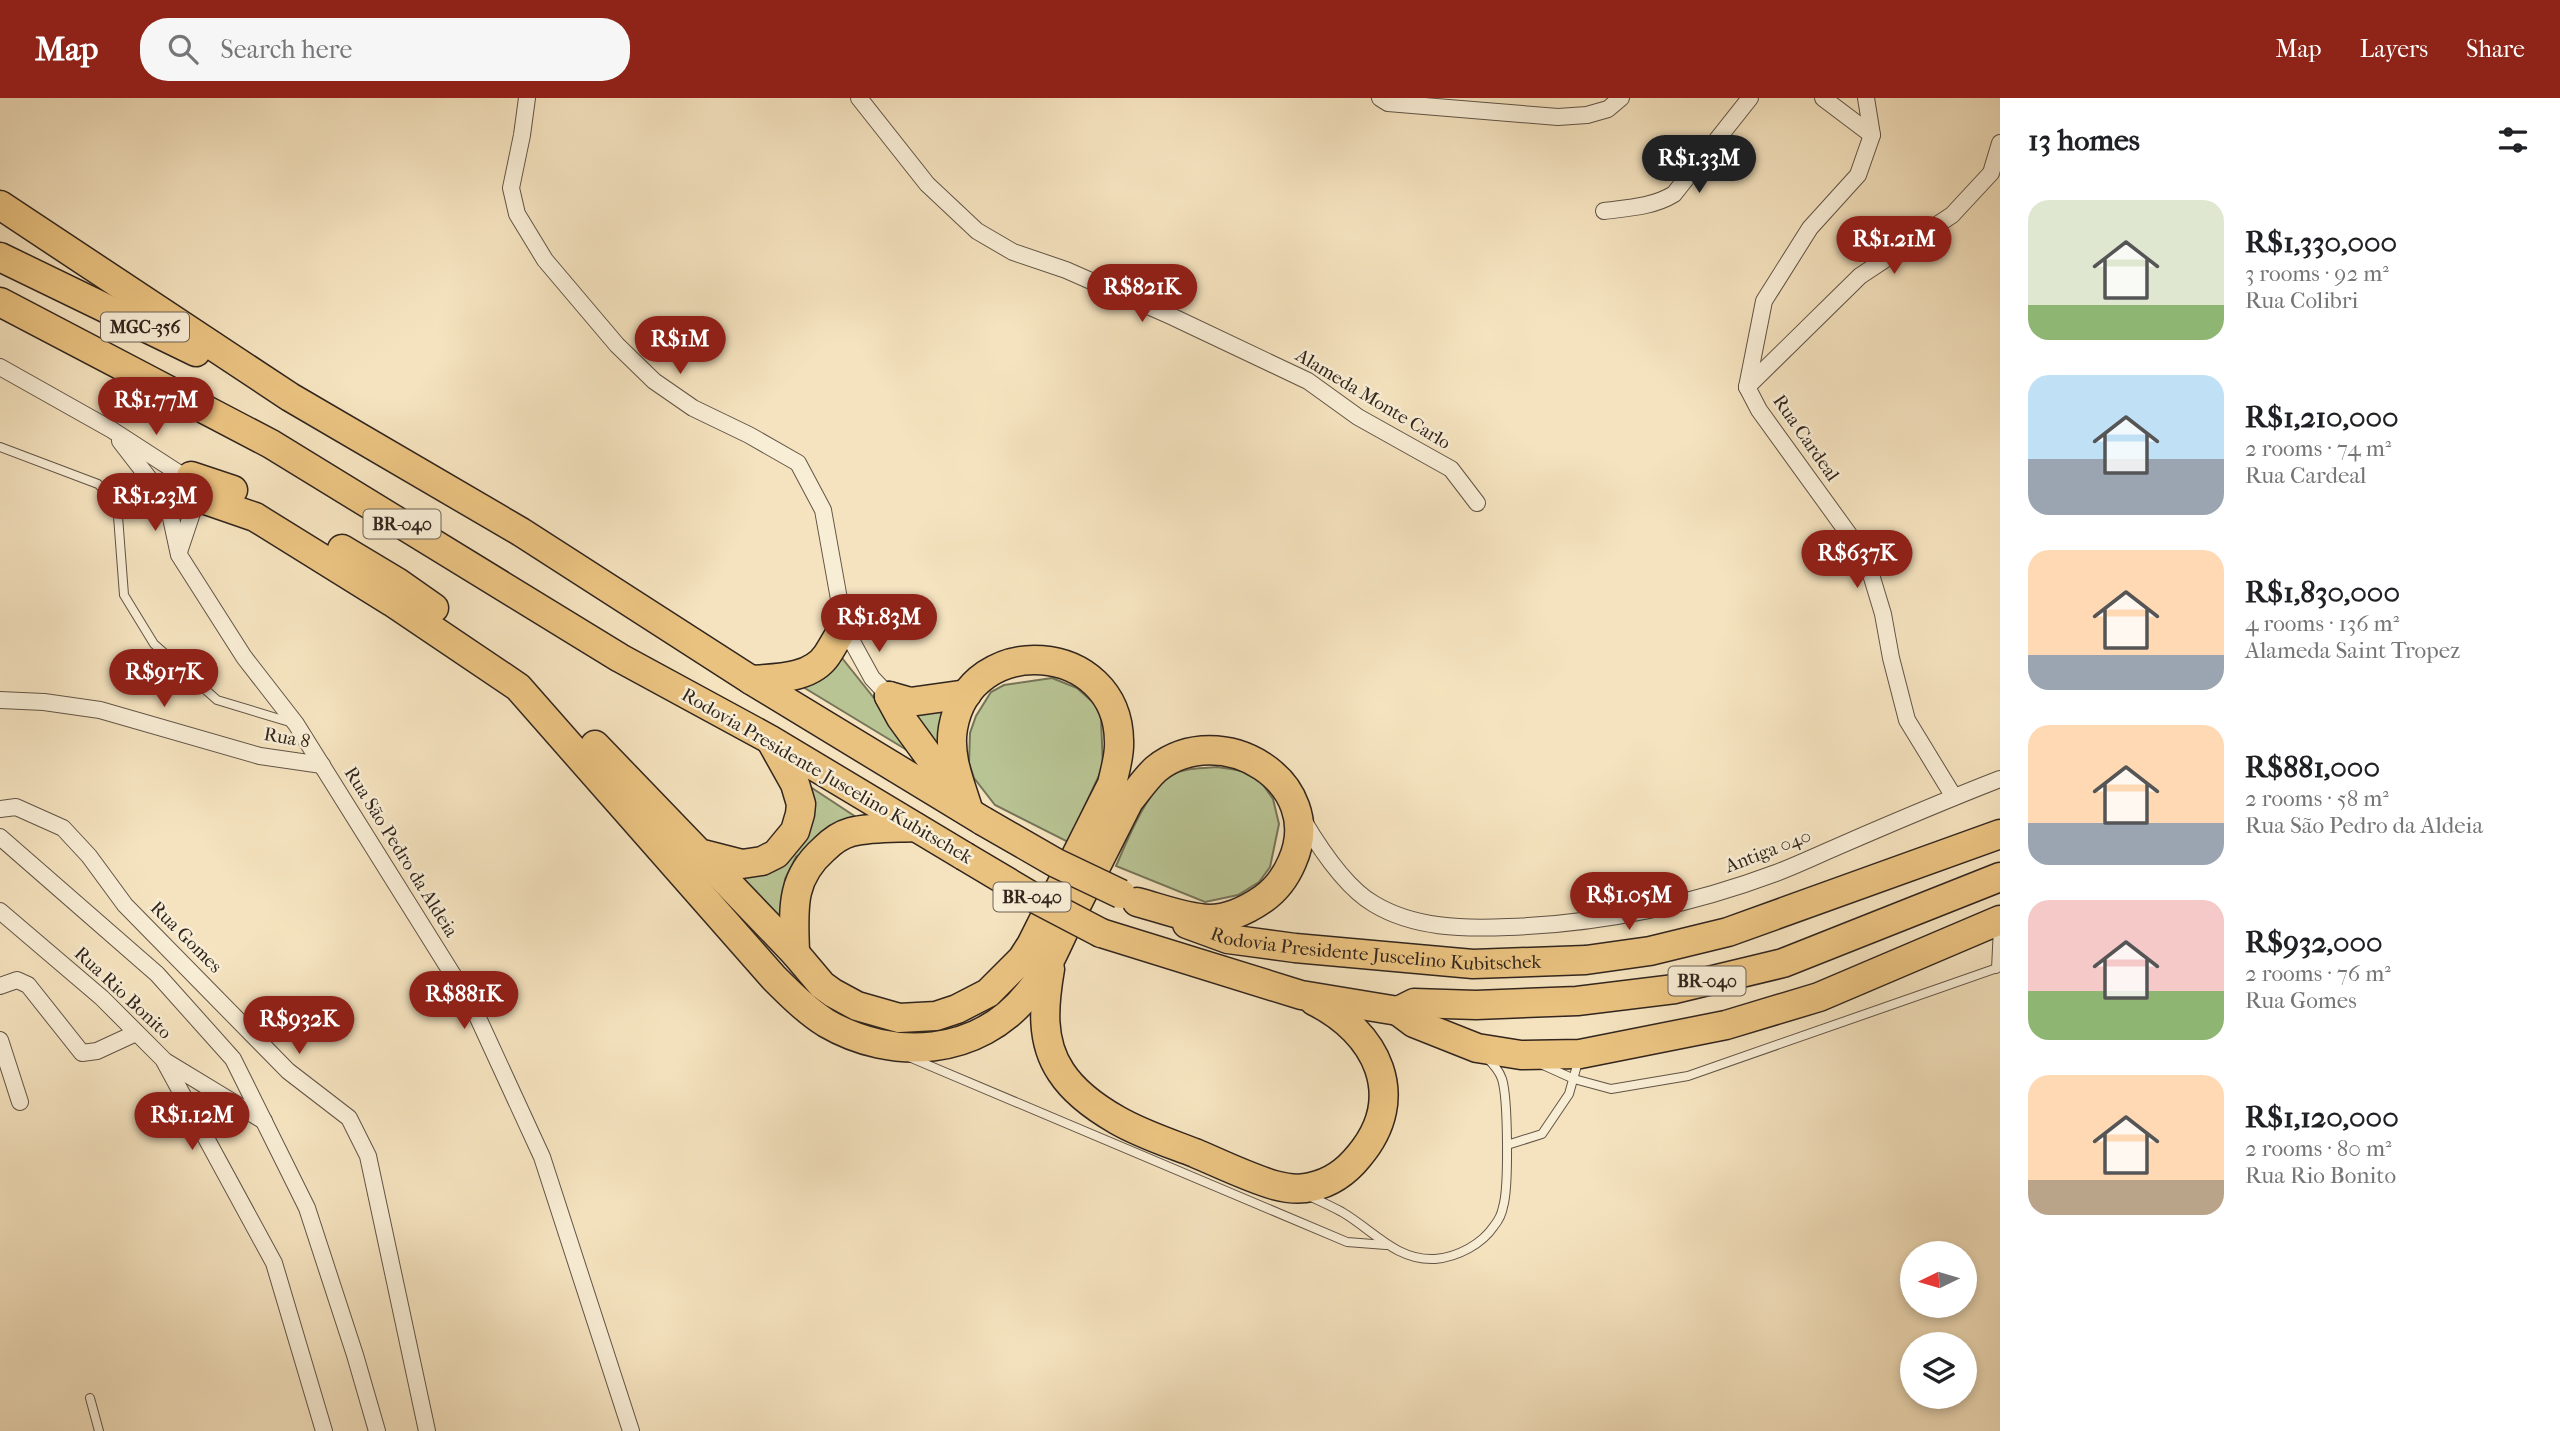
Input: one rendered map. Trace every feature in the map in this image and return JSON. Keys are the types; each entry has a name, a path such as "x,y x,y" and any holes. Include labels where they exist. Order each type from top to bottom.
{"highway":[{"name":"BR-040","path":"0,205 290,397"},
{"name":"MGC-356","path":"0,257 290,397"},
{"name":"Rodovia Presidente Juscelino Kubitschek","path":"0,302 271,444 620,658 769,739 1038,900 1101,933 1301,996 1398,1011 1414,1003 1476,1005 1577,1001 1675,989 1783,962 2000,877"},
{"name":"Rodovia Presidente Juscelino Kubitschek","path":"290,397 521,532 751,680 1056,863 1191,926 1228,939 1295,948 1473,964 1586,960 1650,951 1728,932 2000,834"},
{"path":"191,489 260,500 397,582 528,675 795,953 822,985 856,1006 899,1018 921,1018 957,1009 988,993 1012,971 1031,946 1112,784 1118,755 1118,729 1104,693 1085,674 1066,664 1034,660 1012,662 996,668 979,680 967,694 953,727 952,747 955,767 976,816"},
{"path":"191,489 255,517 392,603 518,687 774,978 799,1003 823,1021 845,1032 876,1043 904,1048 932,1048 961,1042 1000,1021 1027,995 1054,952 1129,801 1156,769 1169,761 1199,751 1226,750 1253,760 1281,782 1296,809 1299,833 1294,858 1280,883 1269,895 1235,915 1210,919 1129,898"},
{"path":"751,680 782,678 800,674 816,666 826,657 844,627"},
{"path":"889,696 910,702 967,694"},
{"path":"889,696 901,718 976,816"},
{"path":"699,853 742,864 762,862 776,854 795,831 800,814 799,794 769,739"},
{"path":"795,953 794,901 801,876 810,863 836,839 850,832 915,827"},
{"path":"1398,1011 1413,1023 1477,1048 1577,1067 1819,996 1999,920"},
{"path":"1054,952 1045,1000 1046,1031 1054,1059 1069,1084 1100,1109 1132,1128 1261,1181 1292,1188 1321,1185 1344,1171 1372,1139 1378,1128 1384,1103 1382,1079 1369,1047 1345,1021 1301,996"}],"street":[{"path":"527,98 511,188 517,214 545,260 617,345 654,381 693,408 798,463 824,510 844,627 872,678 889,696"},
{"name":"Alameda Monte Carlo","path":"859,98 927,184 976,231 1013,252 1066,270 1174,317 1308,381 1358,417 1451,469 1477,503"},
{"path":"1380,98 1388,103 1558,117 1587,115 1608,109 1621,98"},
{"path":"1604,211 1665,200 1682,188 1750,98"},
{"path":"1824,98 1872,135"},
{"path":"1747,387 1764,301 1810,228 1858,175 1872,135 1866,98"},
{"name":"Rua Cardeal","path":"1954,797 1907,720 1883,614 1866,558 1759,410 1747,387 1860,276 1952,215 1991,173 2000,144"},
{"path":"0,367 113,430 191,489"},
{"path":"113,430 175,509 185,511 191,489"},
{"path":"167,502 164,492 172,477 191,489"},
{"path":"179,555 191,489"},
{"name":"Rua São Pedro da Aldeia","path":"167,502 179,555 244,657 296,724 473,1007 542,1157 631,1431"},
{"name":"Rua 8","path":"0,700 44,702 100,710 260,756 321,765"},
{"name":"Antiga 040","path":"1296,809 1336,866 1357,891 1374,904 1433,925 1484,928 1564,925 1686,902 1776,873 2000,779"},
{"name":"Rua Gomes","path":"0,809 16,807 63,828 89,856 134,915 288,1071 349,1118 368,1156 427,1431"},
{"path":"0,837 157,974 233,1059 307,1208 377,1431"},
{"name":"Rua Rio Bonito","path":"0,911 102,998 163,1059 275,1263 324,1431"},
{"path":"0,986 17,980 28,985 82,1053 88,1054 136,1033"},
{"path":"0,1040 20,1102"},
{"path":"163,1059 264,1121"}],"lane":[{"path":"0,447 98,484 117,503 124,594 154,644 218,700 296,724"},
{"path":"1507,1145 1542,1134 1569,1094 1577,1067 1611,1089 1688,1076 1998,968 1999,920"},
{"path":"876,1043 1347,1242 1386,1245"},
{"path":"1292,1188 1343,1213 1386,1245 1416,1258 1437,1259 1463,1251 1483,1239 1496,1224 1504,1205 1507,1145 1502,1080 1496,1067 1477,1048"},
{"path":"90,1398 99,1431"}],"green space":[{"path":"842,658 917,752 915,755 803,687"},
{"path":"1052,678 1077,688 1097,706 1101,719 1103,767 1068,842 995,805 974,778 969,763 970,733 976,716 991,692 1004,685"},
{"path":"947,708 938,751 908,712"},
{"path":"1217,767 1244,771 1261,782 1273,799 1279,824 1270,867 1259,882 1238,895 1205,902 1116,866 1139,815 1164,781 1184,771"},
{"path":"812,788 856,817 796,857 785,879 780,923 732,869 744,870 811,794"}]}
